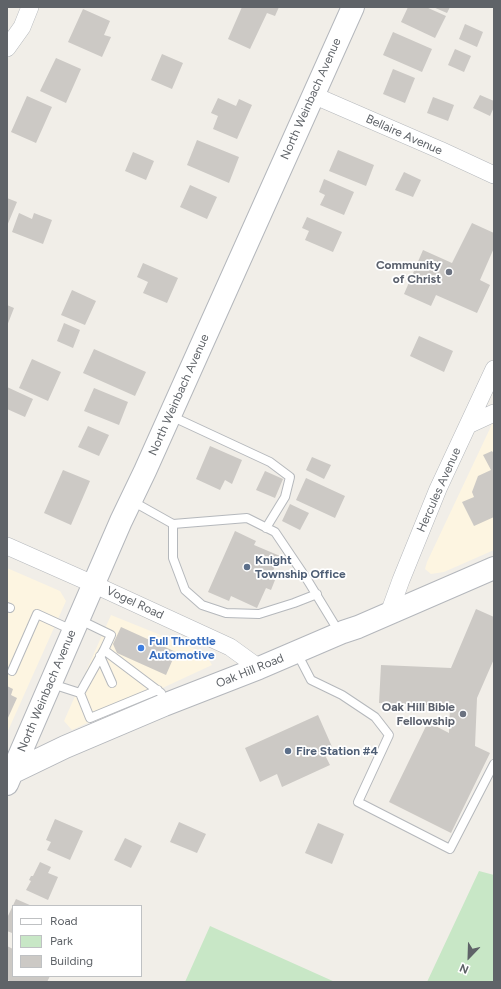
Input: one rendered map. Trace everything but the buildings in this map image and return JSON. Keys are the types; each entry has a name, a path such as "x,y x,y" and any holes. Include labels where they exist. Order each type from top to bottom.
{"main road":[{"name":"North Weinbach Avenue","path":"9,777 51,684 121,520 170,416 353,7"},
{"name":"Oak Hill Road","path":"9,777 93,726 164,696 259,668 494,568"}],"street":[{"path":"7,48 22,27 30,7"},
{"name":"Bellaire Avenue","path":"313,95 494,175"},
{"name":"Hercules Avenue","path":"389,613 438,489 494,369"},
{"path":"468,425 494,414"},
{"name":"Vogel Road","path":"7,546 230,647 259,668"}],"lane":[{"path":"170,416 270,462 290,477 285,497 266,528"},
{"path":"131,500 173,524 247,518 275,532 336,627 343,632"},
{"path":"173,524 174,558 185,590 202,605 226,613 259,614 294,603 316,594"},
{"path":"12,671 37,614 110,635 102,653 80,692"},
{"path":"296,652 312,680 342,695 375,718 389,735 358,802 450,849 494,764"},
{"path":"102,653 112,683"},
{"path":"102,653 164,696"},
{"path":"51,684 80,692"},
{"path":"80,692 93,726 120,704 164,696"}],"shaded area":[{"path":"494,420 494,550 444,572 431,574 425,569 427,562"},
{"path":"7,568 60,591 66,601 7,733"},
{"path":"111,615 205,653 212,665 72,730 64,721"}],"green space":[{"path":"479,871 494,875 494,982 427,982"},
{"path":"210,926 335,982 185,982"}],"place":[{"name":"Community of Christ","path":"449,272"},
{"name":"Knight Township Office","path":"247,567"},
{"name":"Full Throttle Automotive","path":"141,648"},
{"name":"Oak Hill Bible Fellowship","path":"463,714"},
{"name":"Fire Station #4","path":"288,751"}]}
